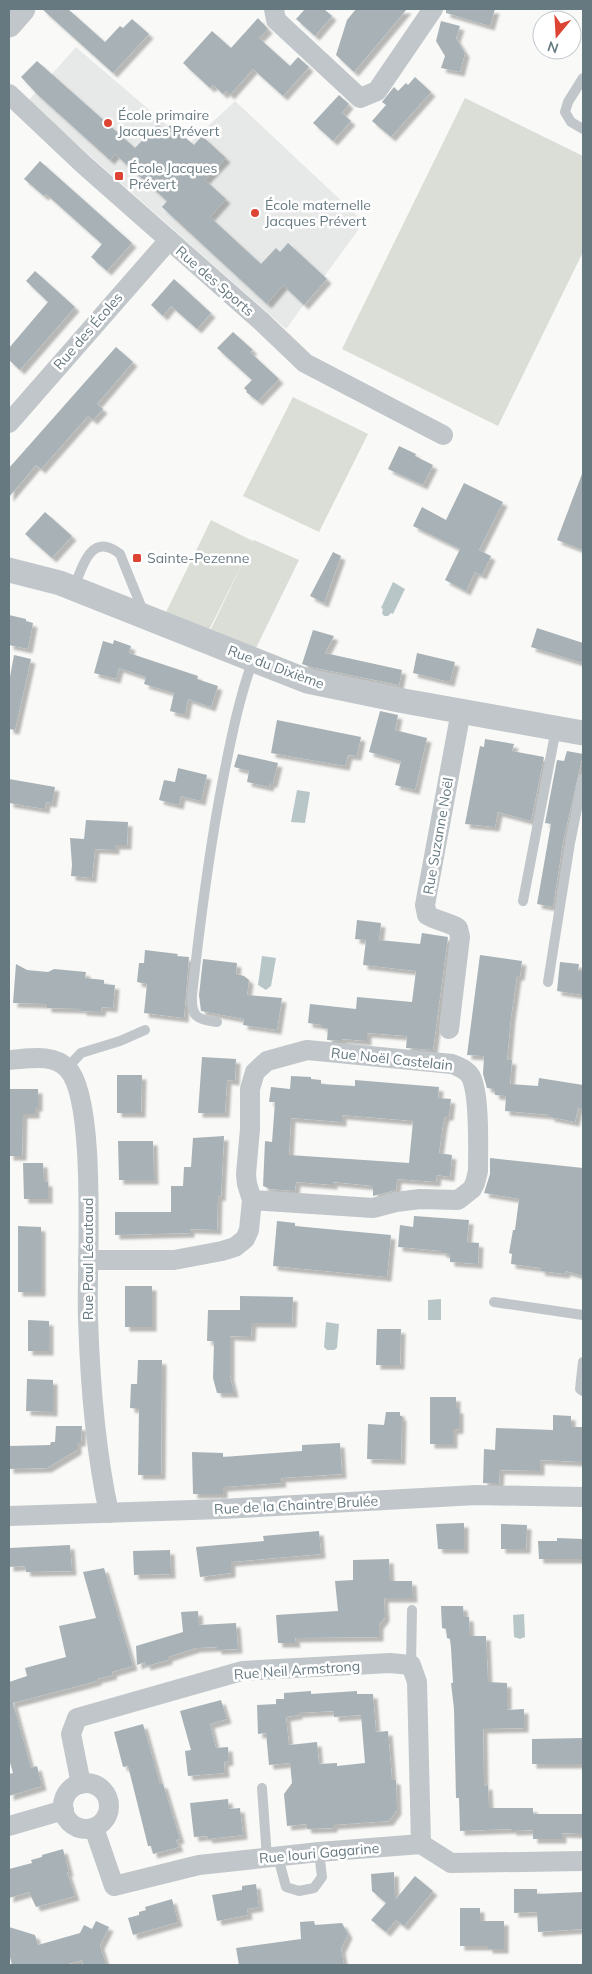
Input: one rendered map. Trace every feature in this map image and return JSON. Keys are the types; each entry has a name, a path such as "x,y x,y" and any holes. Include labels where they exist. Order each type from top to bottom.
{"street":[{"path":"9,26 24,9"},
{"path":"274,9 276,20 360,98 377,91 433,9"},
{"name":"Rue des Sports","path":"9,94 83,164 261,321 305,363 443,435"},
{"name":"Rue des Écoles","path":"9,423 169,240"},
{"name":"Rue du Dixième","path":"9,570 74,588 307,681 360,693 583,733"},
{"name":"Rue Suzanne Noël","path":"449,1029 460,937 458,928 427,916 425,905 461,711"},
{"name":"Rue Noël Castelain","path":"88,1260 174,1260 222,1251 235,1247 245,1239 249,1230 252,1200 246,1184 250,1129 250,1089 255,1072 267,1061 307,1050 452,1064 464,1069 471,1077 475,1092 478,1171 472,1189 458,1200 420,1199 396,1202 373,1208 252,1200"},
{"path":"9,1060 47,1058 56,1060 67,1068"},
{"name":"Rue Paul Léautaud","path":"67,1068 76,1084 85,1125 88,1163 88,1315 93,1411 109,1513"},
{"name":"Rue de la Chaintre Brulée","path":"9,1516 222,1509 476,1495 583,1497"},
{"name":"Rue Neil Armstrong","path":"81,1784 71,1734 77,1718 242,1671 390,1663 412,1665"},
{"path":"412,1665 417,1682 421,1844 451,1862 583,1861"},
{"path":"86,1783 98,1786 107,1796 110,1808 104,1820 94,1828 81,1828 69,1821 64,1810 65,1797 73,1787 81,1784 86,1783"},
{"path":"9,1826 64,1810"},
{"name":"Rue Iouri Gagarine","path":"94,1828 114,1886 199,1865 320,1852 421,1844"}],"lane":[{"path":"583,78 568,102 565,112 571,122 583,129"},
{"path":"74,588 83,562 89,552 96,548 114,548 120,554 145,617"},
{"path":"217,1022 201,1019 195,1015 191,1008 192,994 214,825 245,682 253,660"},
{"path":"523,901 556,728"},
{"path":"548,982 570,843 583,778"},
{"path":"67,1068 81,1053 120,1041 144,1030"},
{"path":"494,1302 583,1315"},
{"path":"583,1362 580,1390 583,1390"},
{"path":"412,1610 412,1665"},
{"path":"262,1788 273,1857 286,1887 299,1891 314,1888 322,1878 320,1852"}],"shaded area":[{"name":"École maternelle Jacques Prévert","path":"76,47 189,144 235,101 364,222 286,329 28,101"},
{"path":"465,98 583,156 583,252 498,426 342,349"},
{"path":"293,397 368,434 319,532 243,496"},
{"path":"211,520 253,541 299,560 256,648 210,631 245,558 209,630 166,612"},
{"path":"393,582 405,589 393,614 384,616 382,613 383,609 381,608"},
{"path":"297,790 310,792 305,823 291,822"},
{"path":"262,956 276,958 271,986 266,990 258,985"},
{"path":"441,1299 441,1320 428,1320 428,1300"},
{"path":"326,1322 339,1324 337,1348 334,1350 327,1350 324,1347"},
{"path":"524,1614 525,1637 520,1639 514,1637 513,1615"}],"building":[{"path":"42,9 68,9 105,42 120,26 123,28 132,19 149,34 113,73"},
{"path":"305,9 324,9 332,16 315,36 296,19"},
{"path":"356,9 407,9 354,72 336,55 347,20"},
{"path":"446,9 495,9 490,26 446,13"},
{"path":"258,18 268,29 259,38 290,66 298,57 309,67 283,96 253,69 230,95 226,91 223,94 213,85 210,88 183,63 212,31 231,48"},
{"path":"441,21 460,26 456,38 465,53 460,72 441,68 445,56 436,41"},
{"path":"37,61 135,148 158,124 165,131 170,125 194,145 202,136 226,158 205,180 226,199 210,217 261,264 276,248 280,252 288,243 327,279 304,305 283,285 267,304 162,207 167,201 115,154 110,160 37,94 21,77"},
{"path":"415,77 431,92 391,137 372,121 386,105 382,102 394,87 398,91 406,83 408,85"},
{"path":"339,95 349,104 342,113 351,121 333,141 313,123"},
{"path":"40,161 132,243 107,271 91,257 102,244 46,194 44,196 24,179"},
{"path":"35,271 75,307 20,370 9,360 9,348 48,302 26,281"},
{"path":"174,279 211,313 197,329 171,306 163,316 151,305"},
{"path":"233,332 253,350 250,352 279,379 258,401 246,392 244,388 252,380 217,348"},
{"path":"116,347 133,362 97,404 103,409 93,420 88,416 41,469 36,465 9,497 9,468"},
{"path":"399,446 433,465 423,485 388,469"},
{"path":"583,474 583,550 557,540"},
{"path":"464,483 503,502 479,550 491,556 482,575 475,572 466,591 445,580 460,549 413,526 422,507 446,520"},
{"path":"45,512 72,536 52,558 25,534"},
{"path":"333,552 341,556 324,603 310,596"},
{"path":"9,615 26,619 26,621 33,623 28,649 9,645"},
{"path":"537,628 583,643 583,663 531,647"},
{"path":"313,630 334,636 325,653 402,670 399,685 302,664"},
{"path":"114,640 131,646 129,653 198,676 197,679 218,686 211,707 188,699 185,715 170,711 174,693 144,684 146,677 119,668 116,679 94,673 103,641 113,644"},
{"path":"417,653 455,662 450,682 413,673"},
{"path":"14,655 31,659 15,730 9,729 9,682"},
{"path":"380,711 398,715 395,730 427,738 415,790 395,785 401,761 369,752"},
{"path":"277,720 361,737 357,756 348,755 345,766 271,753"},
{"path":"485,739 514,744 512,751 544,757 531,821 498,812 495,827 465,824 480,746 484,747"},
{"path":"567,751 583,754 563,842 553,907 537,904 551,824 545,823 557,760 564,761"},
{"path":"238,754 278,763 273,783 270,783 269,787 247,782 249,771 234,767"},
{"path":"178,768 207,775 201,801 181,796 179,805 159,800 164,780 175,782"},
{"path":"9,779 55,787 52,803 46,802 45,809 9,803"},
{"path":"86,820 128,822 127,845 115,845 115,850 95,849 92,878 71,876 70,838 84,839"},
{"path":"357,920 381,923 379,940 420,944 422,933 448,937 433,1050 406,1048 407,1036 367,1033 367,1041 327,1040 328,1028 308,1023 310,1004 356,1009 357,997 412,1002 416,971 363,965 366,940 355,939"},
{"path":"145,950 189,957 184,1018 144,1013 147,984 137,982 139,963 144,963"},
{"path":"480,955 522,961 520,976 517,976 511,1017 507,1060 512,1060 510,1084 538,1086 539,1078 583,1085 583,1110 578,1108 575,1122 550,1117 550,1115 505,1111 506,1096 495,1095 494,1089 487,1088 483,1074 484,1056 467,1055"},
{"path":"203,959 237,963 236,974 244,976 249,980 247,995 282,998 277,1030 243,1025 244,1019 201,1011 199,995"},
{"path":"560,962 579,964 578,971 583,971 583,995 557,991"},
{"path":"16,964 27,970 48,972 54,969 86,972 85,978 104,980 104,984 115,985 113,1008 102,1007 101,1012 82,1011 82,1009 47,1008 47,1004 13,1003"},
{"path":"202,1057 236,1059 235,1081 227,1080 225,1113 198,1113"},
{"path":"117,1075 142,1075 141,1113 117,1113"},
{"path":"291,1076 311,1077 311,1079 321,1080 321,1084 355,1086 355,1080 439,1087 438,1098 451,1099 449,1116 445,1116 443,1124 439,1153 452,1155 450,1177 437,1175 436,1182 397,1179 396,1190 373,1196 373,1186 333,1182 333,1185 296,1182 295,1191 270,1189 263,1186 265,1141 272,1142 275,1102 269,1102 271,1087 290,1089","holes":["342,1115 413,1121 409,1163 289,1155 291,1118 342,1122"]},
{"path":"9,1089 38,1089 38,1107 35,1107 35,1114 23,1114 22,1156 9,1156"},
{"path":"224,1136 221,1197 218,1196 217,1230 190,1229 190,1233 115,1235 115,1212 171,1212 171,1186 183,1186 184,1167 191,1167 193,1138"},
{"path":"118,1141 153,1141 154,1180 119,1180"},
{"path":"490,1158 583,1168 583,1276 566,1271 565,1274 540,1271 541,1268 511,1264 512,1254 509,1253 513,1230 515,1230 519,1199 484,1193 490,1174"},
{"path":"23,1163 43,1163 44,1182 48,1182 48,1199 24,1199"},
{"path":"414,1216 469,1220 467,1242 479,1243 478,1264 450,1262 450,1254 442,1253 442,1251 398,1247 400,1225 413,1227"},
{"path":"277,1221 295,1223 295,1226 391,1235 387,1277 273,1266"},
{"path":"18,1226 41,1227 41,1292 18,1292"},
{"path":"125,1286 152,1286 152,1327 125,1327"},
{"path":"240,1296 293,1297 292,1323 252,1323 251,1337 230,1336 230,1376 234,1393 217,1393 213,1378 214,1341 207,1341 208,1310 240,1310"},
{"path":"28,1320 49,1321 49,1351 28,1351"},
{"path":"377,1329 401,1329 400,1365 376,1365"},
{"path":"138,1360 162,1360 161,1475 138,1475 139,1409 130,1408 131,1384 137,1384"},
{"path":"27,1379 53,1380 53,1412 26,1411"},
{"path":"430,1397 456,1397 456,1409 459,1409 459,1429 453,1430 453,1444 430,1444"},
{"path":"386,1412 400,1412 400,1416 402,1416 401,1460 367,1459 368,1424 384,1425"},
{"path":"553,1415 571,1416 571,1427 583,1427 583,1462 540,1460 540,1471 500,1470 499,1484 483,1483 484,1449 495,1450 496,1428 553,1430"},
{"path":"56,1426 82,1426 81,1442 77,1442 77,1450 47,1468 9,1469 9,1446 50,1445 51,1442 55,1442"},
{"path":"340,1443 342,1474 281,1478 282,1483 223,1487 223,1494 193,1494 192,1452 223,1453 223,1457 302,1451 302,1445"},
{"path":"464,1523 464,1549 438,1549 436,1524"},
{"path":"501,1524 527,1525 526,1549 501,1549"},
{"path":"319,1531 321,1554 231,1562 231,1573 200,1577 196,1547 264,1541 263,1536"},
{"path":"557,1538 583,1539 583,1559 539,1559 538,1541 557,1541"},
{"path":"70,1545 72,1571 26,1572 25,1566 9,1567 9,1548"},
{"path":"170,1550 171,1574 134,1575 133,1551"},
{"path":"389,1559 390,1581 412,1581 413,1598 384,1598 385,1617 379,1625 379,1637 295,1638 296,1643 278,1643 276,1615 338,1611 335,1581 353,1580 353,1560"},
{"path":"104,1568 133,1666 112,1672 113,1675 97,1679 97,1681 13,1703 31,1768 37,1766 42,1786 9,1796 9,1774 13,1773 9,1759 9,1682 27,1676 25,1668 66,1657 59,1626 96,1618 83,1572"},
{"path":"441,1606 463,1606 464,1617 469,1617 470,1636 486,1636 488,1682 507,1683 507,1710 524,1709 524,1728 483,1729 484,1786 488,1785 489,1808 533,1808 533,1814 583,1814 583,1834 562,1833 562,1839 533,1839 533,1830 460,1831 459,1798 456,1798 451,1648 446,1629 442,1628"},
{"path":"198,1611 199,1625 236,1623 238,1649 196,1648 168,1657 168,1660 146,1666 145,1662 137,1665 136,1646 183,1632 181,1612"},
{"path":"311,1691 311,1694 357,1691 357,1694 373,1694 376,1732 388,1731 392,1780 396,1780 397,1810 389,1821 333,1825 333,1828 307,1829 306,1824 287,1826 284,1794 292,1783 290,1763 269,1765 266,1733 258,1734 257,1705 276,1704 276,1699 284,1699 284,1693","holes":["334,1711 334,1717 361,1715 365,1763 337,1766 337,1763 319,1764 317,1742 289,1745 286,1717 298,1715 298,1713"]},
{"path":"221,1700 227,1719 210,1724 216,1748 228,1747 229,1761 224,1762 225,1773 188,1776 185,1751 191,1750 180,1711"},
{"path":"143,1724 160,1784 163,1784 180,1839 176,1840 179,1847 153,1854 151,1846 148,1846 128,1766 123,1767 114,1732"},
{"path":"583,1738 583,1764 532,1764 532,1739"},
{"path":"228,1799 229,1809 240,1808 243,1835 208,1839 207,1836 194,1837 190,1803"},
{"path":"63,1849 69,1872 67,1872 75,1896 36,1907 29,1892 9,1898 9,1869 32,1863 31,1860 42,1857 42,1855"},
{"path":"394,1872 395,1900 415,1876 433,1891 404,1926 396,1920 386,1932 371,1920 386,1903 372,1891 371,1874"},
{"path":"256,1884 259,1907 247,1909 248,1915 217,1921 212,1895 242,1890 242,1886"},
{"path":"514,1889 537,1889 537,1894 583,1892 583,1929 538,1932 537,1912 514,1913"},
{"path":"172,1899 178,1922 133,1935 128,1918 139,1915 139,1912 146,1910 145,1907"},
{"path":"460,1908 480,1908 480,1921 504,1921 504,1949 488,1949 488,1946 460,1946"},
{"path":"96,1921 109,1927 100,1945 106,1965 83,1965 82,1960 65,1965 12,1965 9,1953 9,1927 35,1935 38,1945 80,1933 84,1925 92,1929"},
{"path":"314,1921 315,1925 342,1923 348,1934 341,1949 344,1965 239,1965 236,1948 301,1939 300,1922"}],"place":[{"name":"École primaire Jacques Prévert","path":"108,123"},
{"name":"École Jacques Prévert","path":"119,176"},
{"name":"École maternelle Jacques Prévert","path":"255,213"},
{"name":"Sainte-Pezenne","path":"137,558"}]}
